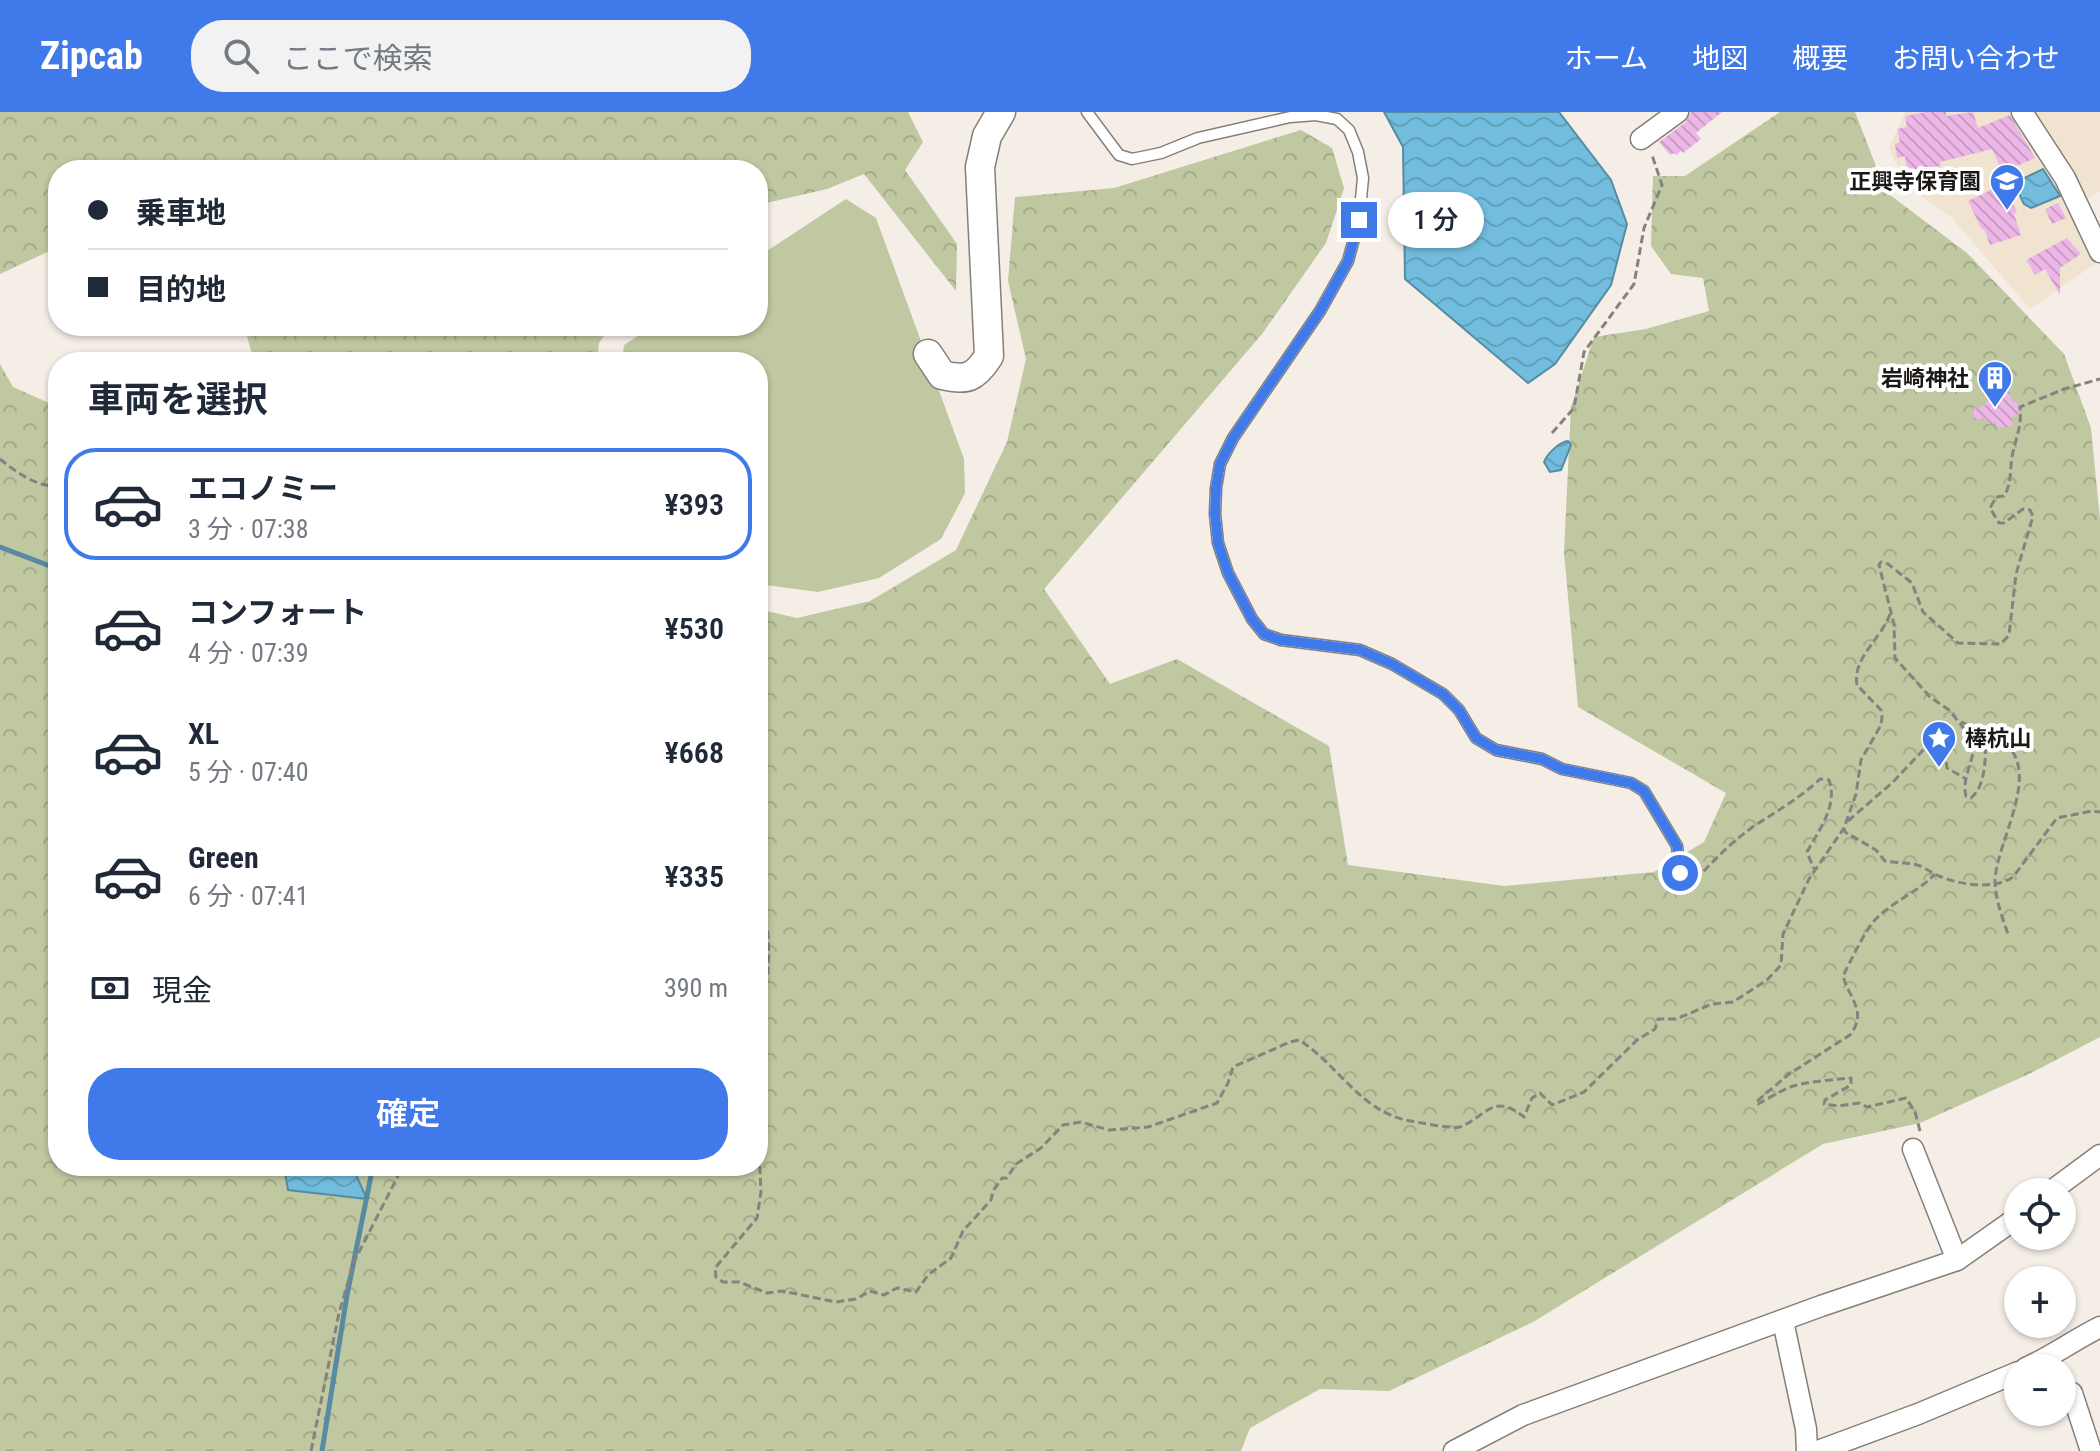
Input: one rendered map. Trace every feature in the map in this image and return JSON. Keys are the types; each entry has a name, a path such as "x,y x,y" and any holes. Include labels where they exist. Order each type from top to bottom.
{"street":[{"path":"928,354 942,375 960,379 978,373 989,356 980,167 987,136 1001,112"},
{"path":"1641,139 1678,112"},
{"path":"2022,112 2065,178 2100,252"},
{"path":"1917,1142 1957,1260"},
{"path":"2069,1178 2100,1155"},
{"path":"1454,1451 1523,1415 1896,1279 1957,1260 2004,1227"},
{"path":"1783,1321 1806,1429 1807,1451"},
{"path":"2054,1354 2100,1327"},
{"path":"1818,1451 2004,1378"},
{"path":"2076,1405 2091,1451"}],"lane":[{"path":"1087,112 1119,155 1132,159 1161,153 1198,138 1290,117 1316,115 1337,119 1349,130 1358,152 1363,178 1359,220 1348,261 1320,311 1233,438 1220,464 1215,514 1218,543 1228,573 1252,619 1264,634 1281,640 1360,650 1392,664 1443,694 1459,710 1476,738 1496,750 1542,759 1585,775 1631,783 1644,791 1677,846 1680,873"}],"path":[{"path":"1552,433 1574,408 1584,352 1634,284 1644,228 1662,185 1655,160 1641,139"},
{"path":"1987,734 1984,773 1976,794 1971,798 1966,796 1964,788 1971,767 1974,741 1959,721 1930,697 1895,658 1891,611 1879,565 1881,562 1888,564 1912,583 1923,612 1958,643 2001,644 2009,635 2016,574 2033,516 2030,510 2023,509 2004,523 1999,523 1990,508 1996,497 2004,496 2009,489 2012,454 2022,423 2020,407 2064,389 2100,379"},
{"path":"0,459 25,477 48,486"},
{"path":"1845,826 1856,794 1861,760 1881,725 1882,717 1881,710 1857,685 1857,667 1891,611"},
{"path":"1959,721 2009,747 2018,765 2017,801 2002,844 1995,883 2008,934"},
{"path":"760,1176 757,1218 721,1259 715,1268 716,1277 723,1282 739,1282 767,1293 782,1291 836,1302 856,1299 870,1291 884,1295 897,1288 916,1292 928,1275 951,1258 963,1231 991,1200 1002,1178 1007,1178 1016,1164 1041,1148 1063,1125 1081,1122 1109,1130 1148,1127 1217,1103 1233,1067 1290,1042 1299,1040 1312,1048 1337,1076 1386,1114 1457,1128 1493,1106 1506,1105 1524,1117 1532,1098 1540,1093 1552,1105 1584,1092 1637,1040 1655,1029 1658,1019 1676,1019 1712,1004 1733,1002 1767,980 1781,965 1783,934 1815,871 1845,826 1924,749 1939,754 1946,760 1947,768 1966,779"},
{"path":"1680,873 1685,878 1699,876 1726,847 1806,793 1820,779 1829,780 1833,789 1830,808 1807,852 1815,871"},
{"path":"1845,826 1885,861 1916,865 1966,884 1995,883 2006,882 2013,877 2057,818 2100,812"},
{"path":"1917,1142 1915,1112 1906,1098 1867,1107 1859,1103 1852,1106 1824,1104 1825,1100 1851,1085 1851,1078 1790,1087 1756,1102 1789,1074 1850,1035 1859,1013 1843,976 1875,920 1925,885 1935,874"},
{"path":"768,955 768,976"},
{"path":"311,1451 339,1313 354,1262 398,1176"}],"shaded area":[{"name":"正興寺保育園","path":"1905,112 2015,112 2058,178 2096,263 2030,309 1952,218 1908,187 1889,148"},
{"path":"2033,112 2100,112 2100,191 2085,200 2077,180"}],"green space":[{"path":"0,112 908,112 923,142 905,170 957,244 956,291 864,174 827,189 768,203 768,160 48,160 48,252 0,274"},
{"path":"1780,112 1855,112 1886,192 1967,253 2064,354 2091,428 2100,520 2100,1037 2029,1074 1920,1123 1823,1144 1533,1322 1389,1391 1320,1389 1250,1428 1241,1451 0,1451 0,364 13,387 48,403 48,1176 768,1176 768,611 797,618 870,601 956,550 1007,442 1026,359 1008,281 1015,197 1114,188 1301,130 1332,148 1344,188 1326,243 1262,334 1044,589 1110,684 1177,659 1329,746 1348,865 1504,886 1654,872 1704,842 1726,793 1578,707 1564,552 1571,407 1594,337 1646,329 1709,311 1703,278 1671,274 1651,246 1653,176 1685,176"},
{"path":"846,199 876,218 964,459 965,493 941,539 879,578 818,592 768,585 768,352 623,352 624,345 638,336 768,336 768,250"},
{"path":"247,336 604,336 598,352 251,352"}],"water":[{"path":"1384,112 1559,112 1611,180 1627,224 1611,285 1555,364 1528,383 1405,279 1403,147"},
{"path":"2043,169 2060,196 2031,208 2024,204 2014,183"},
{"path":"1568,441 1571,445 1561,470 1550,472 1544,462 1557,446"},
{"path":"286,1176 357,1176 367,1199 288,1190"}],"building":[{"path":"1691,112 1722,112 1696,133 1701,139 1683,153 1670,155 1659,142 1686,122"},
{"path":"1946,112 1946,116 1973,112 1978,128 2010,115 2035,158 2002,172 1992,149 1940,162 1941,166 1907,170 1905,156 1897,158 1895,144 1900,142 1897,129 1907,127 1905,116"},
{"path":"2003,184 2017,212 2014,214 2021,235 1990,245 1968,201"},
{"path":"2058,203 2066,218 2052,224 2045,209"},
{"path":"2067,238 2081,254 2060,268 2060,295 2045,269 2035,275 2026,260"},
{"name":"岩崎神社","path":"2010,390 2011,401 2018,402 2019,414 2012,417 2013,426 1998,428 1995,422 1988,424 1986,418 1974,420 1974,407 1986,406 1986,401 1992,400 1991,394"}],"waterway":[{"path":"0,547 48,565"},
{"path":"322,1451 347,1295 371,1176"}],"place":[{"name":"正興寺保育園","path":"2007,212"},
{"name":"岩崎神社","path":"1995,409"},
{"name":"棒杭山","path":"1939,769"}],"route":[{"path":"1359,220 1348,261 1320,311 1233,438 1220,464 1215,514 1218,543 1228,573 1252,619 1264,634 1281,640 1360,650 1392,664 1443,694 1459,710 1476,738 1496,750 1542,759 1562,769 1631,783 1644,791 1677,846 1680,873"}]}
